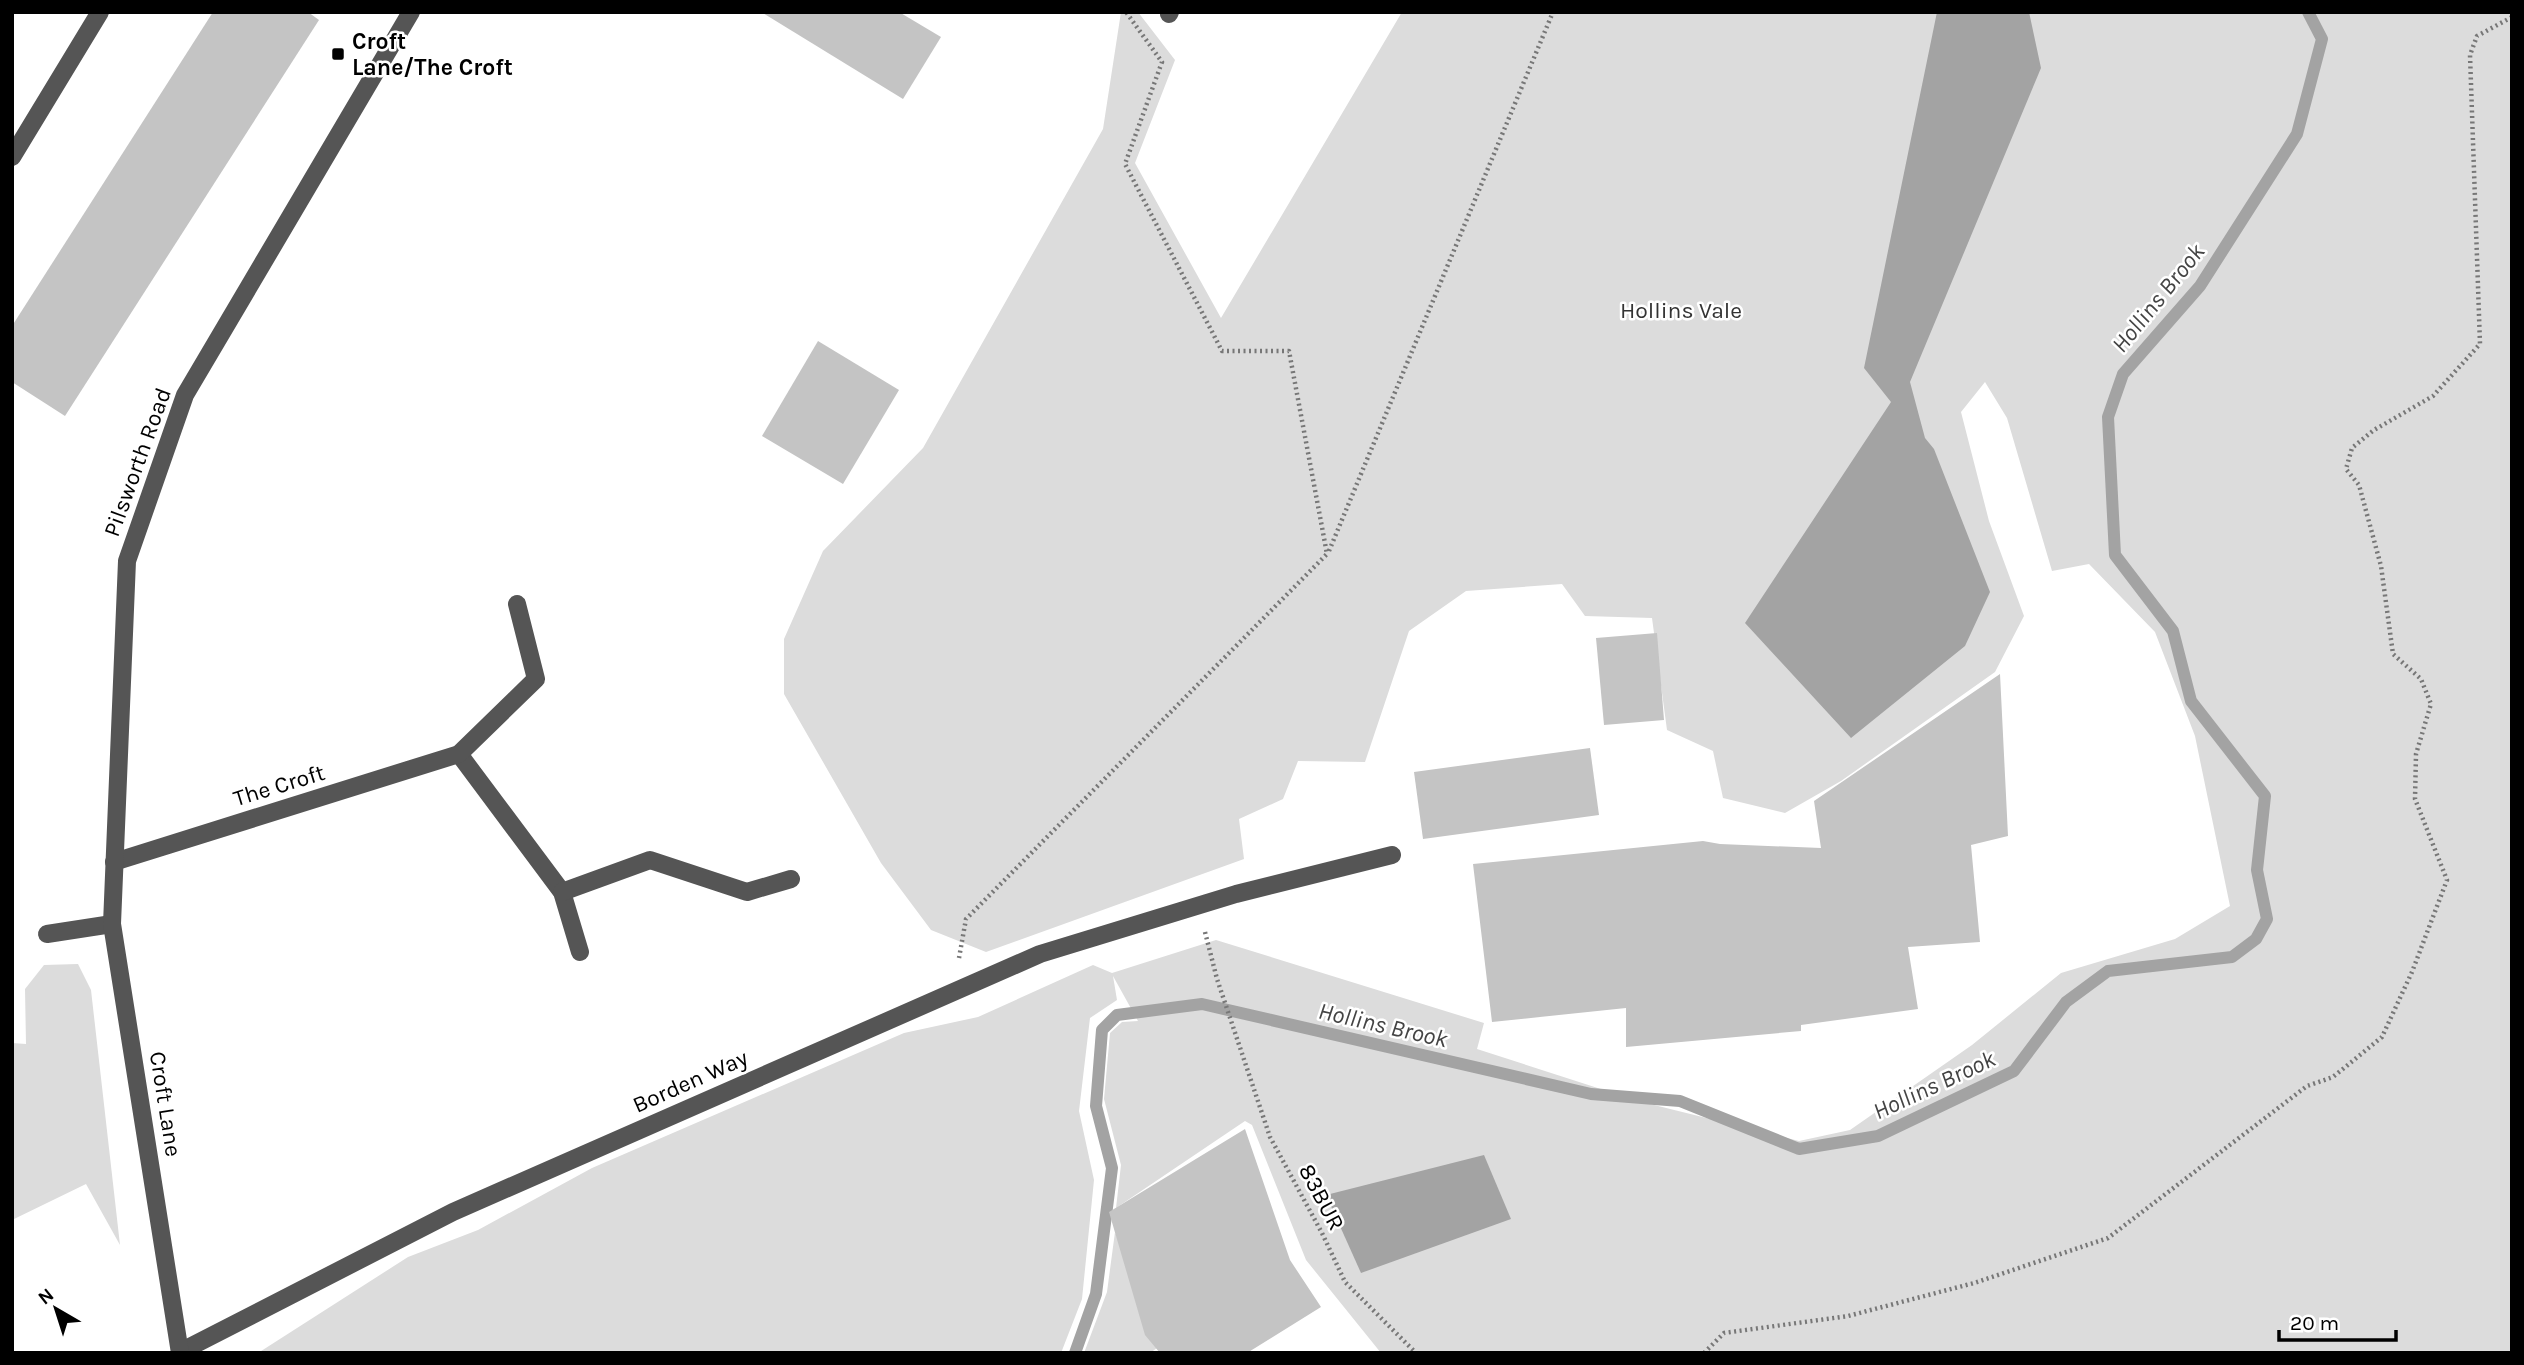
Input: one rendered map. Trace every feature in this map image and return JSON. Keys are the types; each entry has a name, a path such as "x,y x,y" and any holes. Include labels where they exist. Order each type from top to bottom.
{"street":[{"path":"12,157 100,12"},
{"name":"Pilsworth Road","path":"114,862 127,561 180,408 185,395 411,12"},
{"name":"The Croft","path":"114,862 459,754 536,679 517,604"},
{"path":"459,754 562,892 580,952"},
{"name":"Borden Way","path":"180,1352 453,1212 1040,954 1236,894 1392,855"},
{"path":"562,892 650,860 747,892 791,879"},
{"name":"Croft Lane","path":"114,862 112,924 180,1352"},
{"path":"47,934 112,924"}],"path":[{"path":"1126,12 1161,62 1125,164 1222,351 1289,351 1327,554"},
{"path":"955,992 966,919 1327,554 1553,12"},
{"path":"1704,1353 1724,1333 1848,1316 1974,1283 2108,1238 2306,1086 2333,1077 2382,1037 2412,972 2446,880 2415,799 2416,754 2431,704 2421,678 2393,654 2381,566 2359,485 2346,469 2352,448 2374,430 2433,396 2480,344 2470,55 2477,36 2512,17"},
{"name":"83BUR","path":"1206,938 1270,1137 1345,1282 1416,1353"}],"green space":[{"name":"Hollins Vale","path":"1121,12 1138,12 1175,60 1135,163 1221,318 1402,12 2512,12 2512,1353 1381,1353 1306,1260 1252,1125 1245,1121 1116,1208 1121,1165 1104,1099 1110,1033 1122,1022 1138,1021 1113,976 1117,1000 1090,1018 1079,1111 1094,1180 1082,1299 1061,1353 258,1353 408,1257 478,1230 592,1168 904,1033 978,1017 1093,965 1112,973 1216,940 1484,1023 1477,1049 1638,1101 1799,1141 1850,1130 1972,1045 2061,973 2175,939 2230,906 2195,736 2155,632 2089,564 2052,571 2007,418 1985,382 1961,412 1989,521 2024,616 1995,672 1841,781 1785,813 1723,798 1713,751 1667,730 1652,618 1585,616 1562,584 1466,591 1409,631 1365,762 1298,761 1283,799 1239,819 1244,859 986,952 931,930 881,863 784,694 784,639 823,551 923,448 1103,129"},
{"path":"78,964 91,990 120,1245 86,1184 12,1220 12,1043 26,1044 25,989 44,965"},
{"path":"1115,1232 1157,1348 1150,1353 1084,1353 1107,1292"}],"shaded area":[{"path":"1937,12 2029,12 2041,68 1910,382 1925,438 1934,449 1990,592 1965,646 1851,738 1745,623 1891,402 1864,368"},
{"path":"1484,1155 1511,1219 1361,1273 1326,1195"}],"building":[{"path":"213,12 308,12 319,20 65,416 12,382 12,326"},
{"path":"761,12 899,12 941,37 903,99"},
{"path":"818,341 899,390 843,484 762,436"},
{"path":"1657,633 1664,720 1604,725 1596,638"},
{"path":"2000,674 2008,836 1971,845 1980,942 1908,947 1918,1009 1801,1025 1801,1031 1626,1047 1626,1008 1492,1022 1473,864 1703,841 1821,848 1814,801"},
{"path":"1590,748 1599,815 1423,839 1414,772"},
{"path":"1245,1129 1290,1260 1321,1307 1247,1353 1160,1353 1145,1335 1109,1212"}],"waterway":[{"name":"Hollins Brook","path":"1075,1353 1096,1294 1112,1168 1096,1106 1102,1030 1117,1015 1202,1004 1591,1094 1680,1101 1799,1149 1878,1136 2014,1071 2066,1002 2108,971 2232,957 2256,939 2267,919 2257,870 2265,796 2191,701 2173,631 2115,555 2108,417 2123,374 2200,286 2297,134 2322,39 2308,12"}],"place":[{"name":"Croft Lane/The Croft","path":"338,54"}]}
